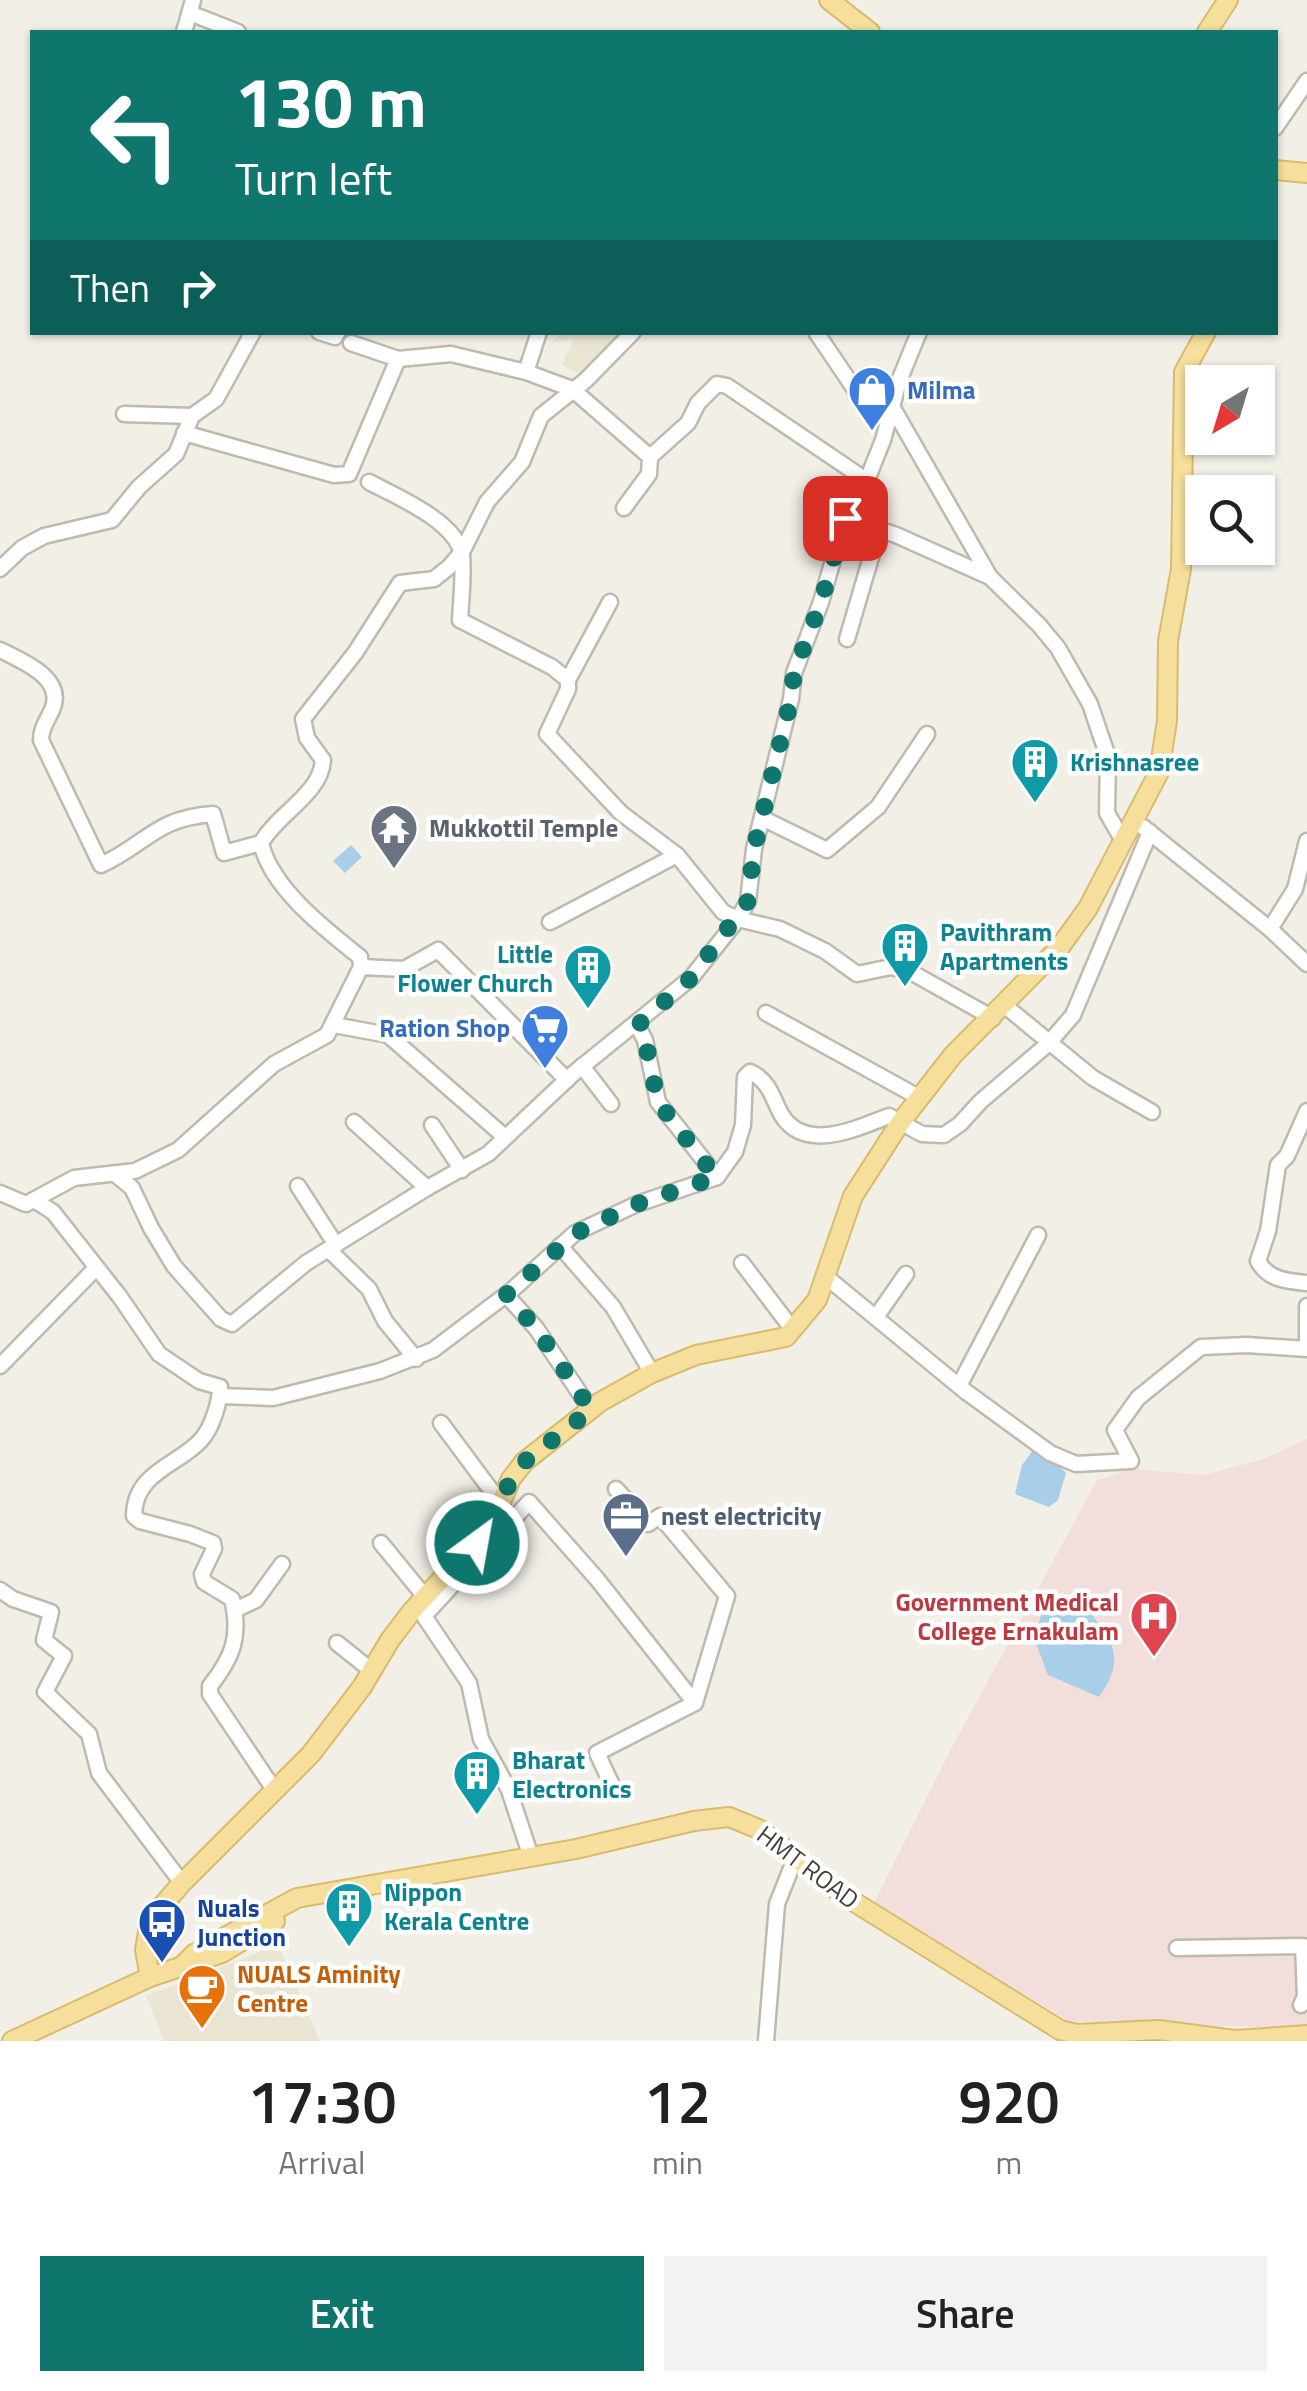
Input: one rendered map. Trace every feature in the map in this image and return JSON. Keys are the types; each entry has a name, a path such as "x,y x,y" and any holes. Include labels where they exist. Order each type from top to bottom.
{"main road":[{"path":"830,0 868,30"},
{"path":"1208,30 1228,0"},
{"path":"1278,170 1307,173"},
{"path":"150,1977 145,1950 150,1920 312,1754 390,1640 490,1527 511,1479 524,1462 600,1402 652,1373 696,1355 786,1338 817,1300 853,1196 900,1123 953,1055 1060,947 1088,908 1158,772 1164,738 1168,641 1181,570 1184,372 1204,335"},
{"name":"HMT ROAD","path":"182,1966 194,1954 297,1898 531,1857 694,1822 729,1823 762,1830 843,1895 1060,2030 1077,2034 1136,2029 1210,2039 1263,2040 1307,2035"},
{"name":"HMT ROAD","path":"12,2041 44,2035 150,1977 222,1953 298,1909 496,1874 729,1823 753,1836 837,1904 1060,2041"}],"street":[{"path":"191,7 234,30"},
{"path":"1278,124 1307,82"},
{"path":"0,569 22,548 44,536 112,520 140,487 170,462 192,416 216,399 251,335"},
{"path":"526,372 538,335"},
{"path":"0,650 37,670 52,689 55,700 41,730 41,740 101,864 149,832 195,816 213,814 224,853 262,842 277,820 322,776 323,760 306,738 302,724 306,713 356,653 400,583 434,580 462,552 486,502 522,462 541,416 619,350 631,335"},
{"path":"818,335 862,400 892,416 990,576 1058,648 1090,704 1108,757 1107,813 1122,839"},
{"path":"115,1174 132,1188 150,1228 174,1266 221,1319 232,1324 306,1263 488,1154 582,1066 638,1025 691,978 748,901 794,673 821,602 845,518 866,480 892,416 900,381 918,335"},
{"path":"350,343 398,359 451,354 526,372 572,389 650,457"},
{"path":"184,432 334,475 349,474 398,359"},
{"path":"624,508 649,474 650,457 688,423 698,403 716,384 727,386 866,480"},
{"path":"124,414 192,416"},
{"path":"369,482 419,508 452,534 462,552 460,620 552,667 568,680"},
{"path":"845,518 990,576"},
{"path":"847,639 879,530"},
{"path":"610,602 568,680 568,689 546,734 622,813 677,855 716,906 738,919 780,929 825,951 857,974 892,967 909,970 998,1011 1093,1078 1152,1112"},
{"path":"762,818 827,850 878,806 927,734"},
{"path":"1133,818 1270,929 1307,964"},
{"path":"220,1396 273,1398 416,1359 506,1295 576,1233 637,1204 716,1177 735,1152 743,1125 744,1077 750,1072 768,1085 782,1116 800,1130 825,1138 889,1116 922,1134 944,1135 1048,1044 1073,1015 1150,832"},
{"path":"0,1193 26,1204 74,1178 135,1171 178,1150 248,1084 274,1064 316,1042 334,1025 360,967 360,958 296,900 266,857 262,842"},
{"path":"1270,929 1295,889 1307,842"},
{"path":"550,922 677,855"},
{"path":"360,967 404,969 438,950 567,1080"},
{"path":"766,1013 920,1098"},
{"path":"334,1025 388,1035 505,1137"},
{"path":"638,1025 645,1040 658,1102 716,1177"},
{"path":"582,1066 611,1104"},
{"path":"1307,1111 1287,1156 1278,1165 1268,1231 1258,1261 1263,1271 1278,1279 1307,1284"},
{"path":"354,1122 427,1188"},
{"path":"432,1125 462,1170"},
{"path":"298,1186 333,1248 369,1289 385,1321 416,1359"},
{"path":"34,1200 53,1212 159,1354 199,1381 220,1387 220,1396 200,1441 154,1472 138,1497 134,1516 213,1544 202,1574 204,1582 232,1599 235,1647 228,1664 210,1686 210,1694 275,1791"},
{"path":"960,1384 1038,1235"},
{"path":"560,1246 613,1308 652,1373"},
{"path":"742,1263 793,1330"},
{"path":"0,1366 96,1268"},
{"path":"876,1317 906,1274"},
{"path":"826,1276 1050,1453 1076,1464 1131,1461 1116,1430 1138,1398 1201,1348 1307,1346 1307,1306"},
{"path":"506,1295 536,1328 591,1410"},
{"path":"441,1422 502,1505"},
{"path":"612,1785 597,1753 695,1703 727,1596 660,1516 648,1524 616,1489"},
{"path":"531,1857 509,1790 481,1739 469,1683 424,1616 529,1502 597,1579 695,1703"},
{"path":"381,1543 426,1598"},
{"path":"235,1610 256,1600 282,1564"},
{"path":"0,1590 51,1612 44,1640 64,1656 45,1692 89,1734 99,1773 182,1883"},
{"path":"337,1643 372,1670"},
{"path":"766,2041 777,1904 792,1866"},
{"path":"1176,1948 1305,1945 1306,1996 1300,2006"}],"shaded area":[{"path":"558,335 627,335 580,374 562,365 574,338 552,343"},
{"name":"Government Medical College Ernakulam","path":"1307,1439 1307,2025 1284,2028 1068,2021 874,1903 951,1749 1097,1480 1133,1469 1203,1475 1261,1460"},
{"path":"278,1945 320,2041 164,2041 146,1996"}],"water":[{"path":"351,845 362,857 345,873 333,861"},
{"path":"1034,1449 1066,1473 1058,1500 1049,1507 1015,1494 1022,1465"},
{"path":"1083,1602 1108,1637 1114,1658 1108,1682 1099,1697 1048,1675 1034,1638 1044,1606"}],"place":[{"name":"Milma","path":"872,432"},
{"name":"Krishnasree","path":"1035,804"},
{"name":"Mukkottil Temple","path":"394,870"},
{"name":"Pavithram Apartments","path":"905,988"},
{"name":"Little Flower Church","path":"588,1010"},
{"name":"Ration Shop","path":"545,1070"},
{"name":"nest electricity","path":"626,1558"},
{"name":"Government Medical College Ernakulam","path":"1154,1658"},
{"name":"Bharat Electronics","path":"477,1816"},
{"name":"Nippon Kerala Centre","path":"349,1948"},
{"name":"Nuals Junction","path":"162,1964"},
{"name":"NUALS Aminity Centre","path":"202,2030"}],"route":[{"path":"477,1543 490,1527 511,1479 524,1462 591,1410 536,1328 506,1295 576,1233 637,1204 716,1177 658,1102 645,1040 638,1025 691,978 748,901 754,849 794,673 821,602 845,518"}]}
